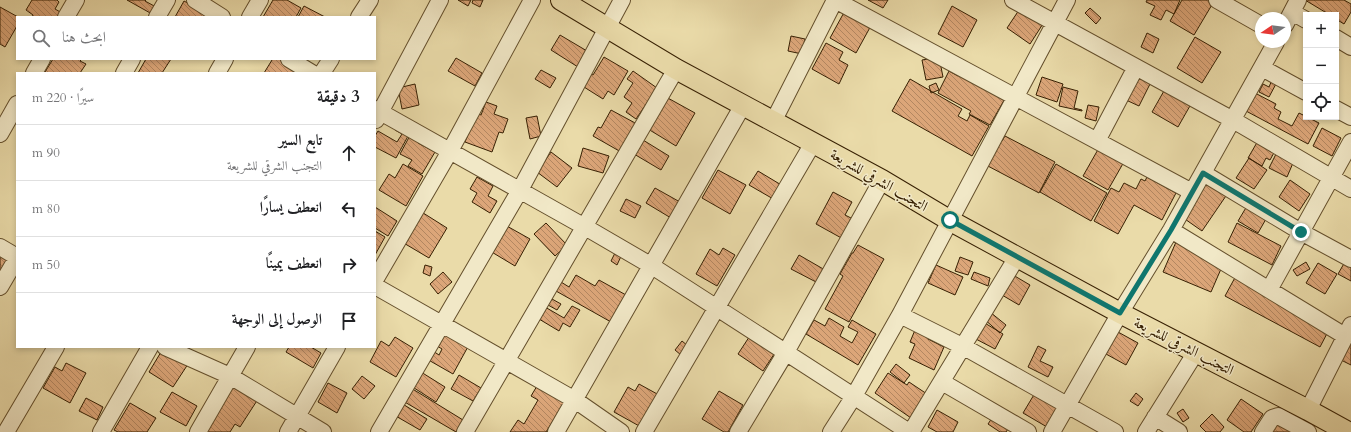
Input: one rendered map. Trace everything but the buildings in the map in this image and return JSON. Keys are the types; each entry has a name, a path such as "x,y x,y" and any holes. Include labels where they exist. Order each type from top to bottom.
{"main road":[{"name":"التجنب الشرقي للشريعة","path":"561,0 676,69 882,180 1017,257 1120,313 1348,432"}],"street":[{"path":"67,16 76,0"},
{"path":"158,16 167,0"},
{"path":"195,0 220,16"},
{"path":"251,16 260,0"},
{"path":"360,16 370,0"},
{"path":"440,0 377,114 450,150 652,266 910,432 964,347 1017,257"},
{"path":"376,278 450,150 532,0"},
{"path":"379,432 520,190 622,0"},
{"path":"773,122 835,0 1192,192"},
{"path":"1013,0 1233,120 1351,189"},
{"path":"831,432 854,396 900,315 1067,0"},
{"path":"1217,0 1255,22"},
{"path":"1292,12 1303,18"},
{"path":"1339,40 1351,47"},
{"path":"1052,432 1120,313 1171,230 1273,48"},
{"path":"35,72 41,60"},
{"path":"125,72 131,60"},
{"path":"218,72 224,60"},
{"path":"291,60 310,72"},
{"path":"323,72 330,60"},
{"path":"1097,141 1136,67"},
{"path":"1262,68 1303,90"},
{"path":"465,432 676,69"},
{"path":"556,432 743,105"},
{"path":"0,134 16,106"},
{"path":"1339,110 1351,117"},
{"path":"1269,290 1351,142"},
{"path":"644,432 813,143"},
{"path":"1203,173 1301,232 1351,259"},
{"path":"738,432 786,352 882,180"},
{"path":"1171,230 1269,290 1348,330 1308,410"},
{"path":"0,247 16,257"},
{"path":"0,287 16,260"},
{"path":"376,287 575,400 621,432"},
{"path":"900,315 964,347 1115,432"},
{"path":"6,430 55,348"},
{"path":"100,432 149,348"},
{"path":"167,348 230,376 323,432"},
{"path":"198,432 246,348"},
{"path":"288,432 336,348"},
{"path":"1146,432 1196,352"},
{"path":"942,382 1028,432"},
{"path":"1263,432 1272,418 1278,416 1308,432"},
{"path":"1155,417 1178,432"}],"route":[{"path":"950,220 1120,313 1171,230 1203,173 1301,232"}]}
